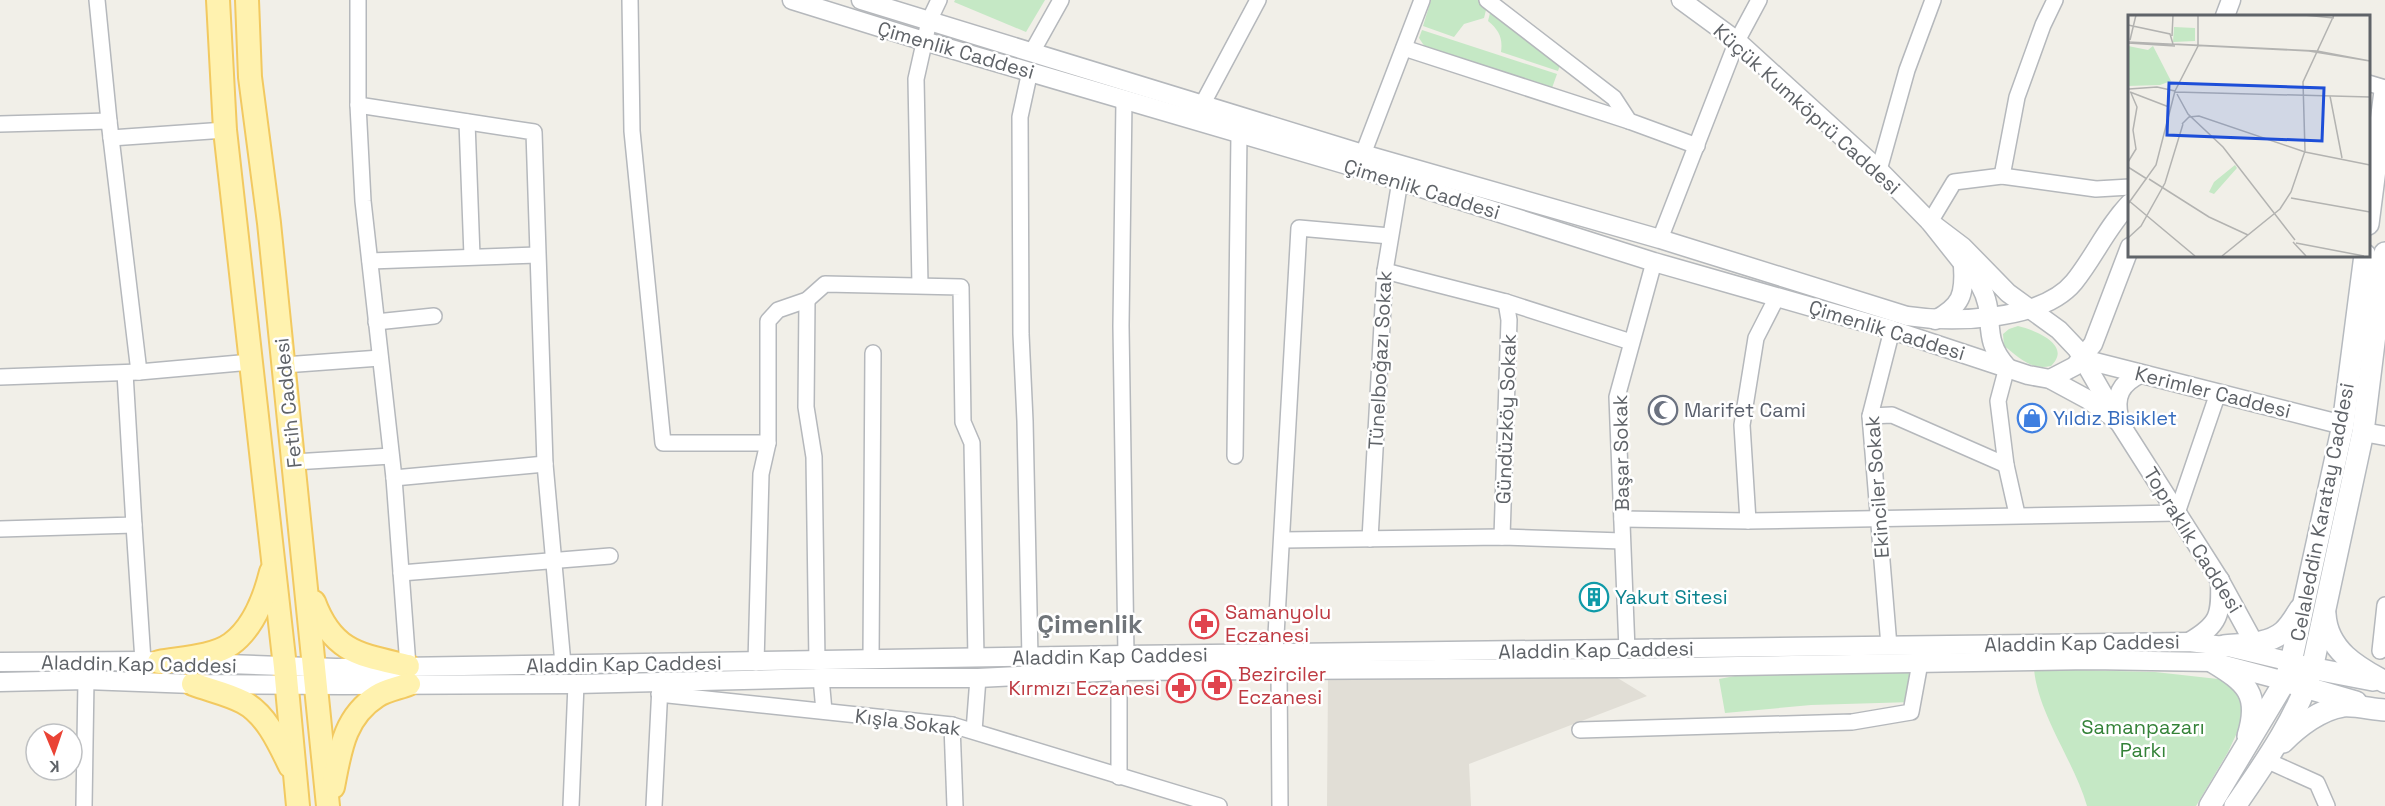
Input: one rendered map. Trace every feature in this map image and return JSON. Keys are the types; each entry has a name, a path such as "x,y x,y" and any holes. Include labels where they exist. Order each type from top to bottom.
{"main road":[{"name":"Fetih Caddesi","path":"218,0 225,130 286,676 298,806"},
{"name":"Fetih Caddesi","path":"247,0 250,77 269,224 329,806"},
{"path":"2370,208 2385,90"},
{"name":"Celaleddin Karatay Caddesi","path":"2235,806 2266,760 2309,679 2315,604 2353,428 2385,253"},
{"name":"Celaleddin Karatay Caddesi","path":"2353,428 2365,256"},
{"path":"151,662 209,652 231,644 243,631 260,603 273,564"},
{"path":"306,582 325,627 341,644 408,675"},
{"path":"2218,654 2261,650 2315,604 2326,623 2331,639 2340,651 2352,662 2385,682"},
{"name":"Celaleddin Karatay Caddesi","path":"2210,806 2243,753 2288,672 2315,604"},
{"path":"2218,654 2240,679 2253,704 2253,720 2243,753"},
{"path":"2288,672 2385,710"},
{"path":"329,806 342,743 349,723 361,708 408,675"},
{"path":"2309,679 2385,682"},
{"path":"194,684 243,702 260,716 280,744 297,778"},
{"path":"2266,760 2301,725 2328,711 2342,706 2385,710"}],"street":[{"path":"97,0 132,373 134,525 151,662"},
{"path":"358,0 358,105 363,201 394,478 408,675"},
{"path":"630,0 632,131 663,443 768,443"},
{"name":"Çimenlik Caddesi","path":"792,0 1400,181 1654,262 1892,330 2028,375 2050,379"},
{"name":"Çimenlik Caddesi","path":"861,0 1363,154 1660,239 1907,316 1935,320 2013,314 2060,294 2073,283 2115,218 2128,205"},
{"path":"920,285 916,79 929,21 939,0"},
{"path":"1032,52 1061,0"},
{"path":"1202,105 1258,0"},
{"path":"1363,154 1422,0"},
{"path":"1487,0 1614,98 1629,121"},
{"name":"Küçük Kumköprü Caddesi","path":"1681,0 1737,41 1879,170 1930,222 1986,295 1991,341 1994,351 2007,367"},
{"path":"1660,239 1737,41 1759,0"},
{"path":"1879,170 1907,70 1933,0"},
{"path":"2002,176 2017,97 2043,25 2055,0"},
{"path":"2225,15 2231,0"},
{"path":"1404,48 1629,121 1697,146"},
{"path":"1030,71 1020,117 1020,128 1021,334 1030,658"},
{"path":"2370,84 2385,90"},
{"path":"1119,777 1123,663 1121,326 1124,100"},
{"path":"358,105 534,132 545,464 555,560 562,664"},
{"path":"0,124 109,121"},
{"path":"467,122 472,256"},
{"path":"111,138 225,130"},
{"path":"1234,456 1239,134"},
{"path":"1930,222 1954,182 2002,176 2096,189 2128,187"},
{"name":"Tünelboğazı Sokak","path":"1370,539 1384,271 1400,181"},
{"name":"Küçük Kumköprü Caddesi","path":"1930,222 1963,247 2028,309 2069,339 2096,383"},
{"path":"1280,806 1277,662 1299,228 1390,236"},
{"path":"2050,379 2064,374 2083,359 2100,328 2128,252"},
{"path":"370,261 537,255"},
{"name":"Başar Sokak","path":"1627,650 1617,397 1654,262"},
{"path":"1935,320 1948,313 1961,296 1964,285 1963,266"},
{"path":"1384,271 1506,302 1631,342"},
{"path":"756,663 761,474 768,443 768,321 778,310 807,300 825,284 961,287 963,422 972,443 975,658"},
{"path":"1748,521 1742,425 1756,338 1777,297"},
{"path":"807,300 806,407 814,457 819,670 824,711"},
{"name":"Gündüzköy Sokak","path":"1502,537 1509,320 1506,302"},
{"path":"376,322 434,316"},
{"name":"Ekinciler Sokak","path":"1889,646 1870,416 1892,330"},
{"path":"871,660 873,353"},
{"path":"284,365 380,358"},
{"name":"Kerimler Caddesi","path":"2083,359 2385,436"},
{"path":"0,377 132,373 251,362"},
{"path":"2007,367 1998,401 2006,465 2017,514"},
{"path":"2120,422 2116,407 2119,392 2127,381 2140,374"},
{"name":"Topraklık Caddesi","path":"2050,379 2087,399 2120,422"},
{"name":"Topraklık Caddesi","path":"2096,383 2261,650"},
{"path":"1622,519 1748,521 2017,514 2177,513 2218,393"},
{"path":"1870,416 1892,415 2006,465"},
{"path":"294,462 391,456"},
{"path":"394,478 545,464"},
{"path":"0,529 134,525"},
{"path":"1283,540 1502,537 1622,541"},
{"path":"401,573 610,556"},
{"path":"2189,642 2210,630 2217,616 2220,599 2219,579"},
{"path":"2380,651 2385,605"},
{"name":"Aladdin Kap Caddesi","path":"1277,662 1627,650 2189,642 2218,654 2288,672"},
{"path":"1624,668 1627,650"},
{"path":"2261,650 2288,672"},
{"name":"Aladdin Kap Caddesi","path":"408,675 660,688 819,670 871,660 1030,658 1123,663 1277,662 1624,668 2090,660 2218,654"},
{"name":"Aladdin Kap Caddesi","path":"0,662 151,662 286,676"},
{"name":"Aladdin Kap Caddesi","path":"0,682 86,680 194,684 286,676 408,675 562,664 756,663 819,670 978,678 1123,663"},
{"path":"1580,730 1852,722 1911,712 1920,663"},
{"path":"974,731 978,678"},
{"path":"84,806 86,680"},
{"path":"571,806 576,684"},
{"path":"654,806 660,688"},
{"name":"Kışla Sokak","path":"660,688 824,711 952,725 1219,806"},
{"path":"952,725 955,806"},
{"path":"2266,760 2317,783 2327,806"}],"shaded area":[{"path":"1616,677 1647,696 1469,764 1471,806 1327,806 1328,679"}],"green space":[{"path":"955,0 1045,0 1026,32 954,2"},
{"path":"1431,0 1480,0 1487,6 1484,18 1464,24 1454,37 1423,26"},
{"path":"1491,9 1560,65 1558,71 1501,52 1499,35 1488,21"},
{"path":"1422,30 1557,74 1552,88 1425,47 1419,38"},
{"path":"2018,326 2042,335 2055,345 2058,351 2057,358 2051,366 2031,365 2004,346 2003,334"},
{"path":"1913,664 1913,702 1811,705 1725,713 1719,679 1782,667"},
{"name":"Samanpazarı Parkı","path":"2034,669 2155,672 2236,681 2249,707 2228,752 2196,806 2087,806 2042,703"}],"place":[{"name":"Marifet Cami","path":"1663,410"},
{"name":"Yıldız Bisiklet","path":"2032,418"},
{"name":"Yakut Sitesi","path":"1594,597"},
{"name":"Samanyolu Eczanesi","path":"1204,624"},
{"name":"Bezirciler Eczanesi","path":"1217,685"},
{"name":"Kırmızı Eczanesi","path":"1181,688"}],"district":[{"name":"Çimenlik","path":"1090,624"}]}
